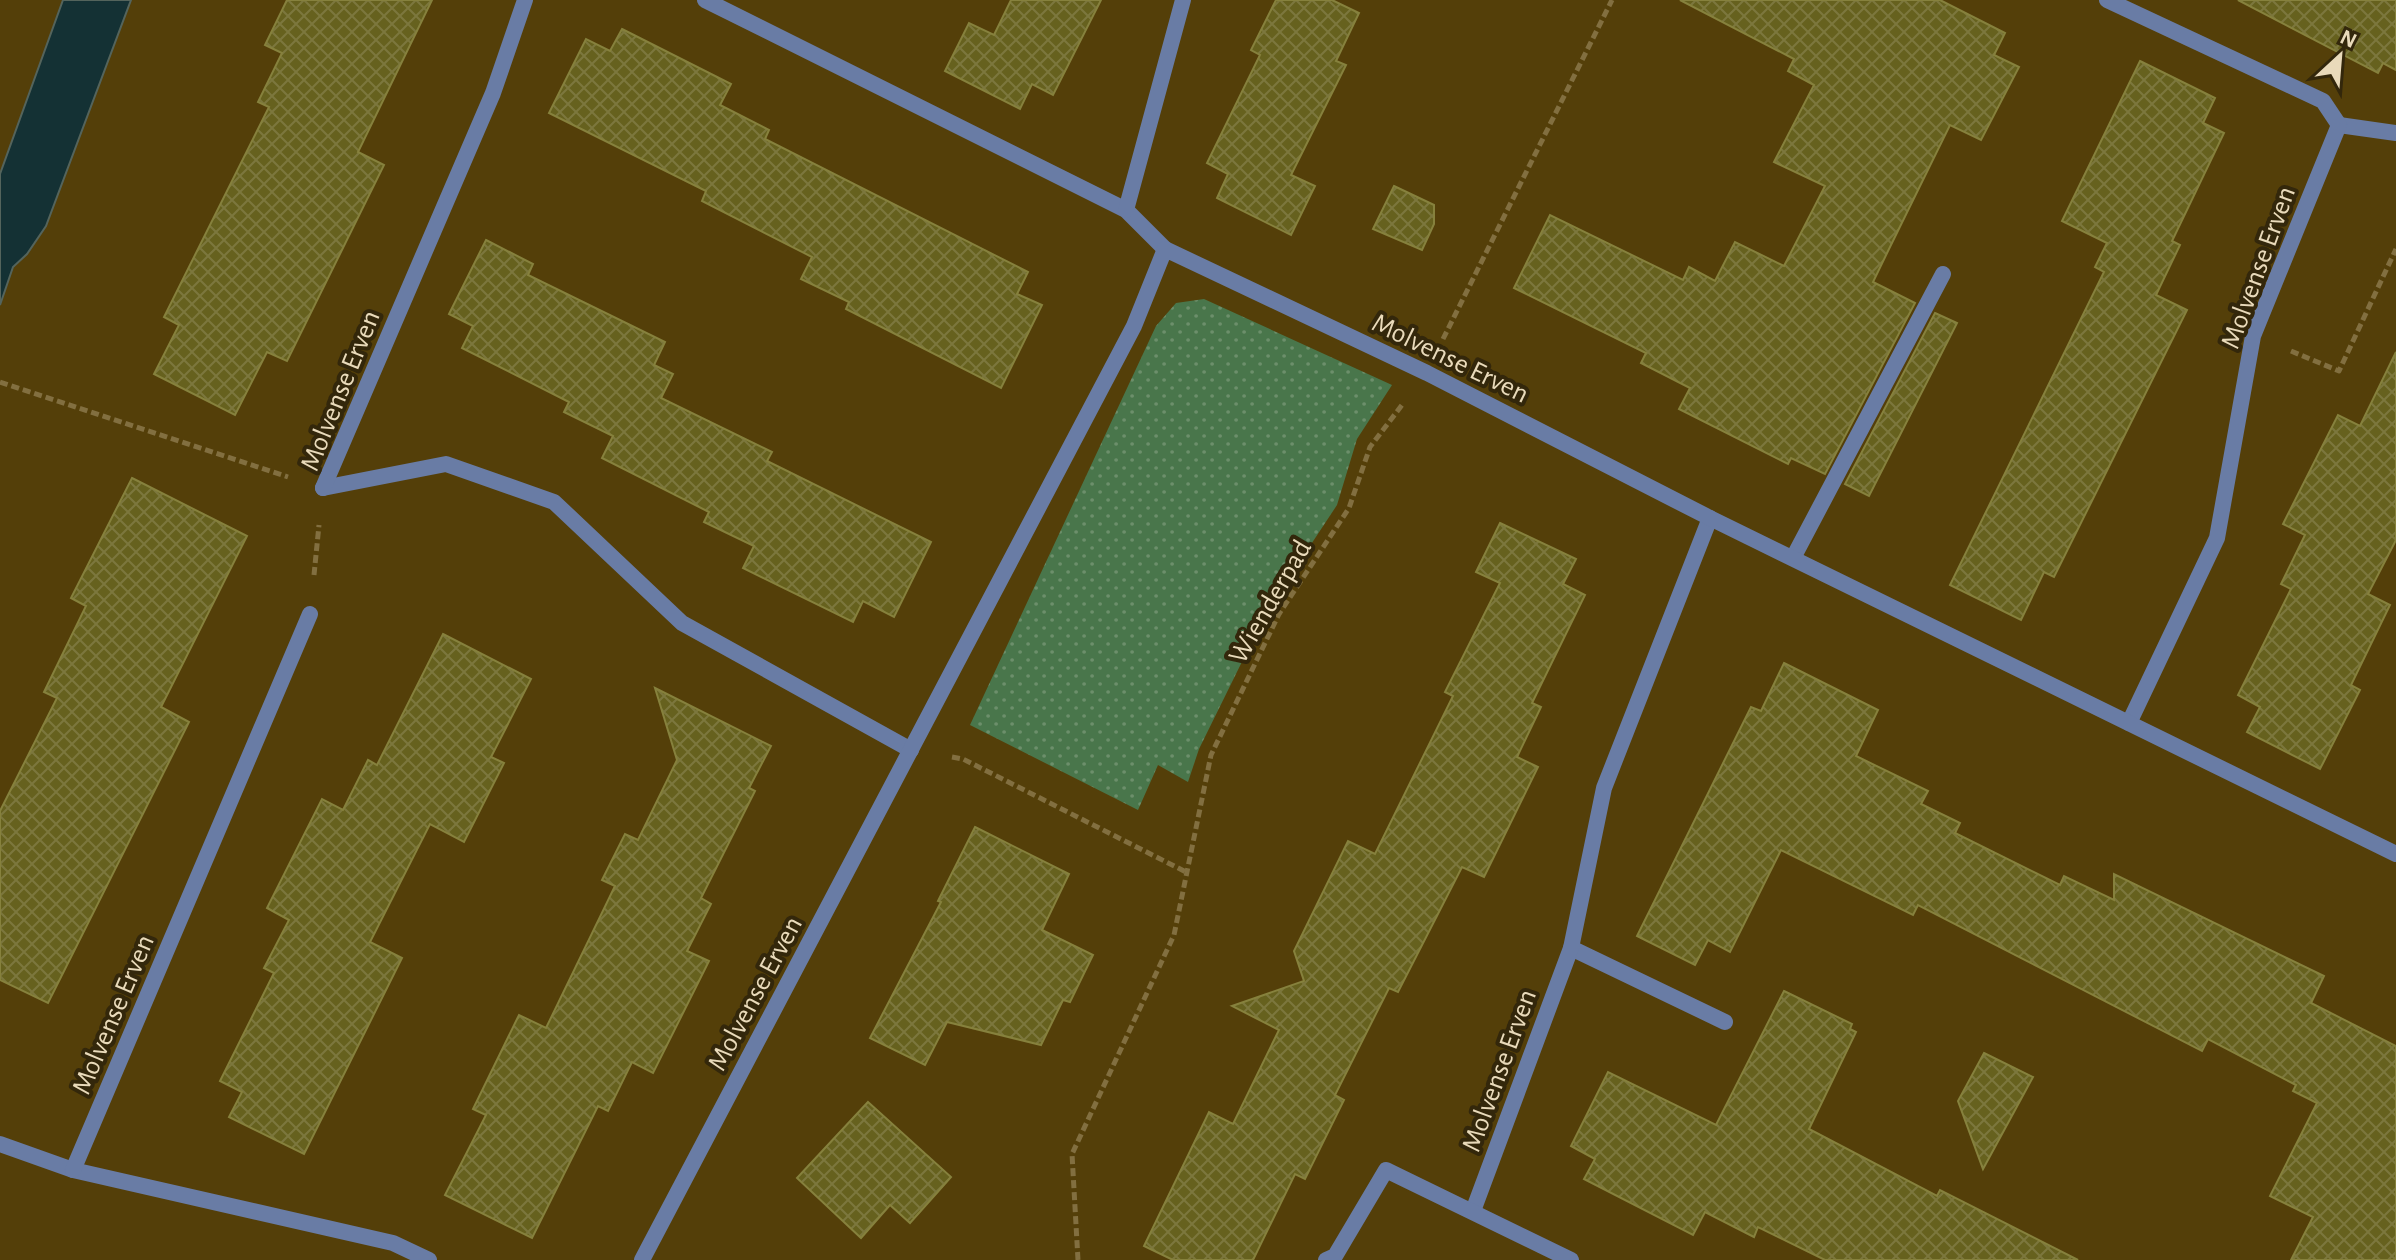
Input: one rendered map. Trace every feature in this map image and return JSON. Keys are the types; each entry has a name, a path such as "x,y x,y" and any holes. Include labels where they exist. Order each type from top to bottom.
{"street":[{"name":"Molvense Erven","path":"323,488 493,93 525,0"},
{"name":"Molvense Erven","path":"705,0 1126,210 1165,249 1427,373 1710,518 2396,854"},
{"path":"1126,210 1183,0"},
{"path":"2107,0 2323,101 2339,125 2396,133"},
{"name":"Molvense Erven","path":"2129,723 2217,538 2253,336 2339,125"},
{"name":"Molvense Erven","path":"642,1260 1134,326 1165,249"},
{"path":"1793,558 1943,274"},
{"name":"Molvense Erven","path":"323,488 446,464 554,502 682,623 911,750"},
{"name":"Molvense Erven","path":"1473,1211 1571,948 1604,788 1710,518"},
{"name":"Molvense Erven","path":"73,1170 310,614"},
{"path":"1571,948 1725,1022"},
{"path":"0,1144 73,1170 393,1243 429,1260"},
{"path":"1326,1260 1335,1256 1386,1170 1571,1260"}],"path":[{"name":"Wienderpad","path":"1078,1258 1072,1154 1174,935 1188,873 1197,810 1211,755 1279,614 1349,508 1370,447 1427,373 1612,0"},
{"path":"2253,336 2339,371 2396,249"},
{"path":"0,382 323,488 310,614"},
{"path":"911,750 963,759 1188,873"},
{"path":"1078,1258 1086,1260"}],"green space":[{"path":"1204,299 1392,385 1357,439 1337,505 1267,611 1199,749 1188,782 1158,765 1138,810 970,725 1156,326 1176,303"}],"water":[{"path":"63,0 131,0 46,226 27,254 13,267 0,305 0,174"}],"building":[{"path":"287,0 432,0 358,152 384,165 287,361 267,352 235,415 154,374 179,325 164,317 269,107 258,102 282,53 265,45"},
{"path":"1011,0 1101,0 1053,95 1032,84 1020,109 945,71 969,23 994,35"},
{"path":"1276,0 1332,0 1359,13 1336,61 1346,65 1291,175 1315,186 1291,235 1217,198 1228,174 1207,163 1260,55 1251,50"},
{"path":"1680,0 1940,0 2005,33 1994,55 2019,67 1981,140 1950,125 1873,282 1915,303 1825,474 1791,458 1788,464 1679,409 1690,388 1641,363 1646,353 1514,288 1550,215 1683,280 1689,267 1715,281 1735,242 1784,266 1825,186 1774,162 1814,85 1788,71 1794,59"},
{"path":"2238,0 2396,0 2396,70 2383,63 2378,73"},
{"path":"622,29 731,84 720,105 769,130 765,139 1028,272 1017,294 1042,305 1001,388 846,309 849,302 801,279 812,257 702,201 706,191 549,113 586,39 610,51"},
{"path":"2140,61 2215,98 2203,123 2224,133 2172,241 2180,245 2156,295 2187,310 2054,577 2044,572 2021,620 1950,585 2104,272 2095,267 2107,243 2062,221"},
{"path":"1394,186 1434,205 1434,224 1422,250 1373,229"},
{"path":"486,240 533,264 528,275 665,342 654,365 673,374 661,398 772,452 767,461 931,542 894,617 863,601 853,622 743,568 754,546 704,522 709,512 602,458 613,436 564,412 569,402 462,348 473,326 449,314"},
{"path":"1935,313 1957,323 1869,496 1845,484"},
{"path":"2396,352 2396,540 2368,594 2390,605 2351,685 2360,690 2320,769 2247,732 2260,707 2238,695 2291,589 2281,584 2305,535 2283,524 2338,415 2360,426"},
{"path":"132,478 247,536 161,707 189,722 48,1003 0,980 0,811 57,698 44,692 86,606 71,598"},
{"path":"1500,523 1576,559 1563,584 1585,595 1532,703 1541,707 1517,757 1538,767 1484,877 1462,867 1398,992 1389,988 1335,1095 1344,1100 1305,1179 1295,1174 1253,1260 1173,1260 1144,1246 1209,1112 1233,1124 1279,1030 1232,1006 1304,981 1294,951 1348,841 1375,854 1453,696 1445,692 1500,583 1476,572"},
{"path":"443,634 531,679 491,757 504,763 464,842 430,824 370,942 402,958 304,1154 229,1117 242,1092 220,1081 274,973 264,968 289,920 267,908 322,799 343,810 368,760 377,765"},
{"path":"1784,663 1878,710 1856,756 1928,791 1921,804 1960,823 1955,833 2060,885 2064,876 2114,900 2114,874 2324,976 2311,1003 2396,1046 2396,1260 2291,1260 2313,1217 2270,1196 2317,1103 2293,1091 2296,1085 2208,1039 2202,1051 1918,905 1913,915 1781,850 1730,952 1708,940 1695,965 1637,936 1751,707 1761,711"},
{"path":"655,688 771,746 749,788 755,791 701,898 711,904 687,951 709,961 653,1073 632,1062 608,1111 598,1106 532,1238 445,1195 486,1115 473,1109 519,1015 546,1028 615,886 602,880 625,834 638,840 677,760"},
{"path":"975,827 1069,874 1042,930 1093,955 1070,1002 1063,1000 1041,1045 947,1022 925,1065 870,1038 941,902 938,901"},
{"path":"1784,991 1852,1024 1850,1029 1856,1032 1809,1129 1937,1196 1940,1190 2078,1260 1825,1260 1758,1227 1754,1237 1705,1212 1693,1235 1584,1179 1595,1159 1571,1146 1608,1072 1716,1125"},
{"path":"1984,1053 2033,1077 1983,1169 1958,1101"},
{"path":"868,1102 951,1177 910,1223 890,1205 861,1238 797,1178"}]}
